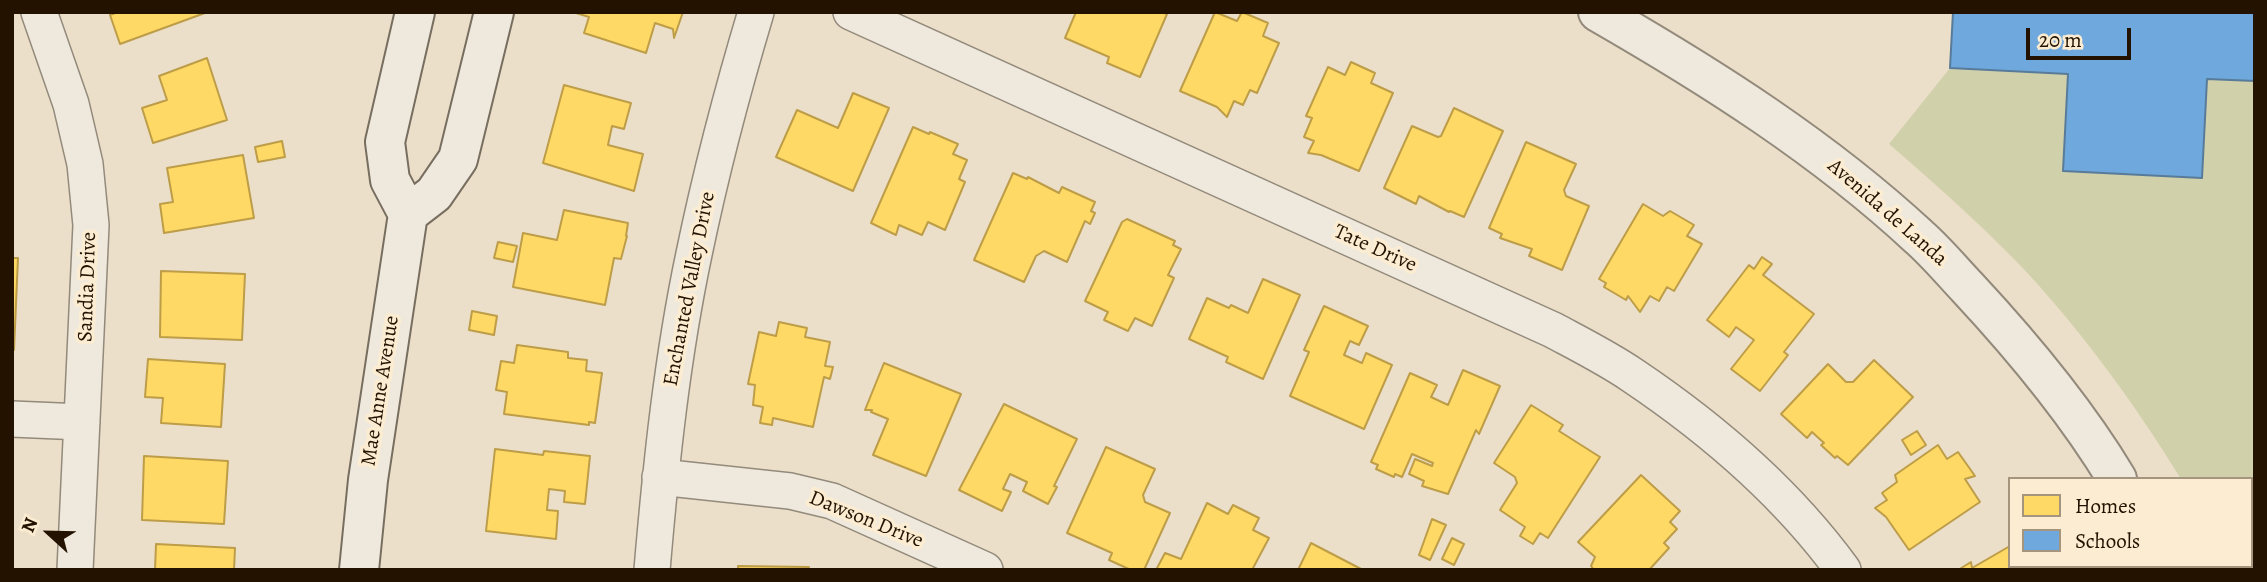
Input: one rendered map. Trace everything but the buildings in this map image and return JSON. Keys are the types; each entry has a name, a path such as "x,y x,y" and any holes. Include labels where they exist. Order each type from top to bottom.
{"main road":[{"path":"415,12 385,142 390,180 408,214 434,194 458,159 494,12"},
{"name":"Avenida de Landa","path":"1598,12 1690,65 1815,151 1920,237 2005,328 2088,432 2116,477"},
{"name":"Mae Anne Avenue","path":"359,570 368,480 408,214"}],"street":[{"name":"Sandia Drive","path":"39,12 71,104 85,164 91,225 75,570"},
{"name":"Enchanted Valley Drive","path":"652,570 669,402 693,257 725,117 756,12"},
{"name":"Tate Drive","path":"851,12 1553,330 1630,373 1702,425 1767,482 1828,549 1843,570"},
{"path":"12,419 82,422"},
{"name":"Dawson Drive","path":"660,477 790,491 832,501 985,570"}],"green space":[{"path":"1950,68 2068,74 2064,171 2202,178 2207,79 2255,81 2255,517 2253,518 2253,477 2180,477 2105,366 2040,287 1971,217 1889,144"}]}
